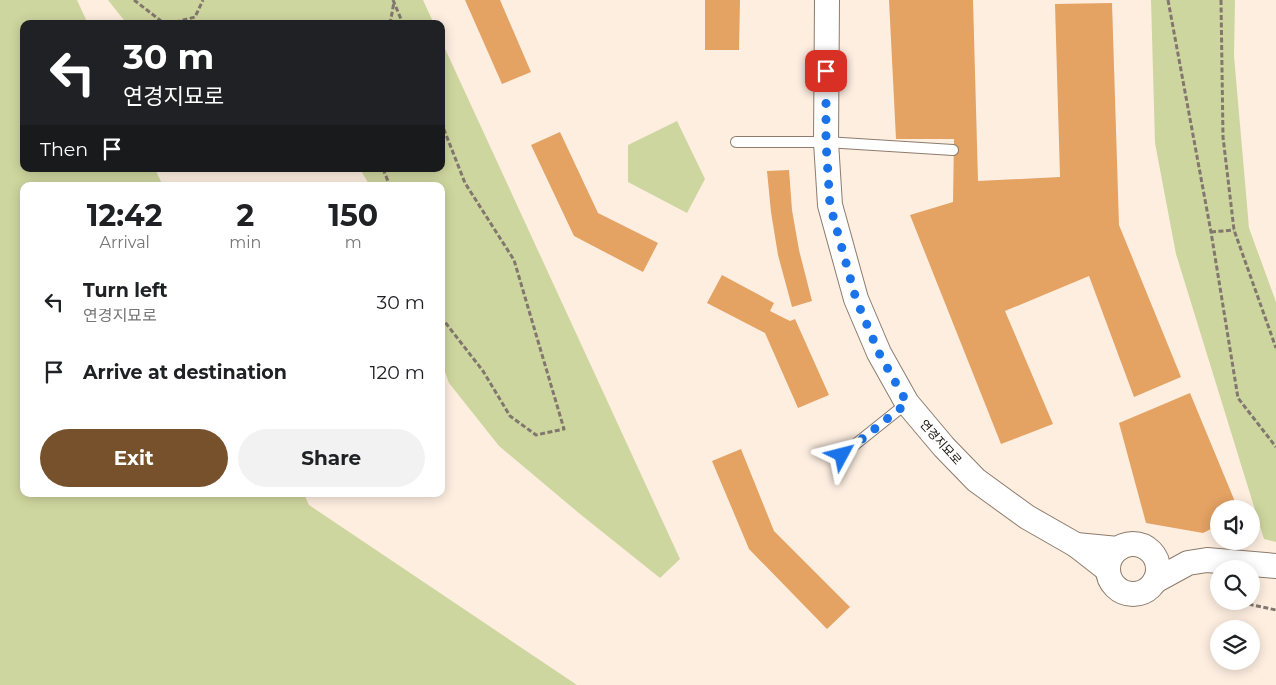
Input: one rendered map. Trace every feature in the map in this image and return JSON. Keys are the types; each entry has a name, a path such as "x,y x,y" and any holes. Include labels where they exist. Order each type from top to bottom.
{"street":[{"name":"연경지묘로","path":"827,0 826,142 830,205 856,299 879,353 907,403 976,480 1027,517 1076,546 1108,570"},
{"path":"1076,546 1118,548 1134,544 1143,546 1150,550 1158,564 1155,581"},
{"path":"1118,548 1109,562 1108,570 1115,585 1128,593 1143,591 1155,581 1188,563"},
{"path":"1155,557 1188,563 1207,560 1276,566"}],"lane":[{"path":"736,142 826,142 953,150"},
{"path":"842,455 907,403"}],"path":[{"path":"134,0 162,20"},
{"path":"183,20 195,17 203,0"},
{"path":"1168,0 1211,232 1238,398 1276,447"},
{"path":"1221,0 1223,137 1234,230 1276,348"},
{"path":"391,20 394,1"},
{"path":"394,1 401,20"},
{"path":"445,132 465,184 514,260 564,429 536,435 510,416 483,371 445,322"},
{"path":"1211,232 1234,230"},
{"path":"1260,607 1276,610"}],"green space":[{"path":"0,0 77,0 86,20 20,20 20,172 156,172 161,182 20,182 20,497 305,497 309,505 577,685 0,685"},
{"path":"108,0 423,0 432,20 124,20"},
{"path":"1151,0 1235,0 1234,56 1249,228 1276,302 1276,542 1264,539 1260,526 1260,500 1252,500 1176,254 1155,143"},
{"path":"445,49 680,559 660,578 499,446 449,383 445,372 445,182 368,182 362,172 445,172"},
{"path":"677,121 705,179 687,213 628,182 628,145"}],"building":[{"path":"465,0 500,0 531,72 502,84"},
{"path":"705,0 740,0 739,50 705,50"},
{"path":"889,0 973,0 978,181 1060,177 1055,4 1112,3 1119,225 1181,377 1134,397 1089,276 1005,311 1053,424 1001,444 910,215 953,202 954,139 896,139"},
{"path":"560,132 598,213 658,243 643,272 574,236 531,145"},
{"path":"789,170 792,210 799,250 812,301 792,307 778,255 767,171"},
{"path":"722,275 774,303 770,311 790,321 795,319 829,395 798,408 765,333 707,303"},
{"path":"1190,393 1234,500 1210,500 1210,530 1203,533 1146,523 1119,423"},
{"path":"741,449 774,531 850,607 827,629 749,549 712,461"}],"route":[{"path":"826,71 826,142 830,205 856,299 879,353 907,403 842,455"}]}
